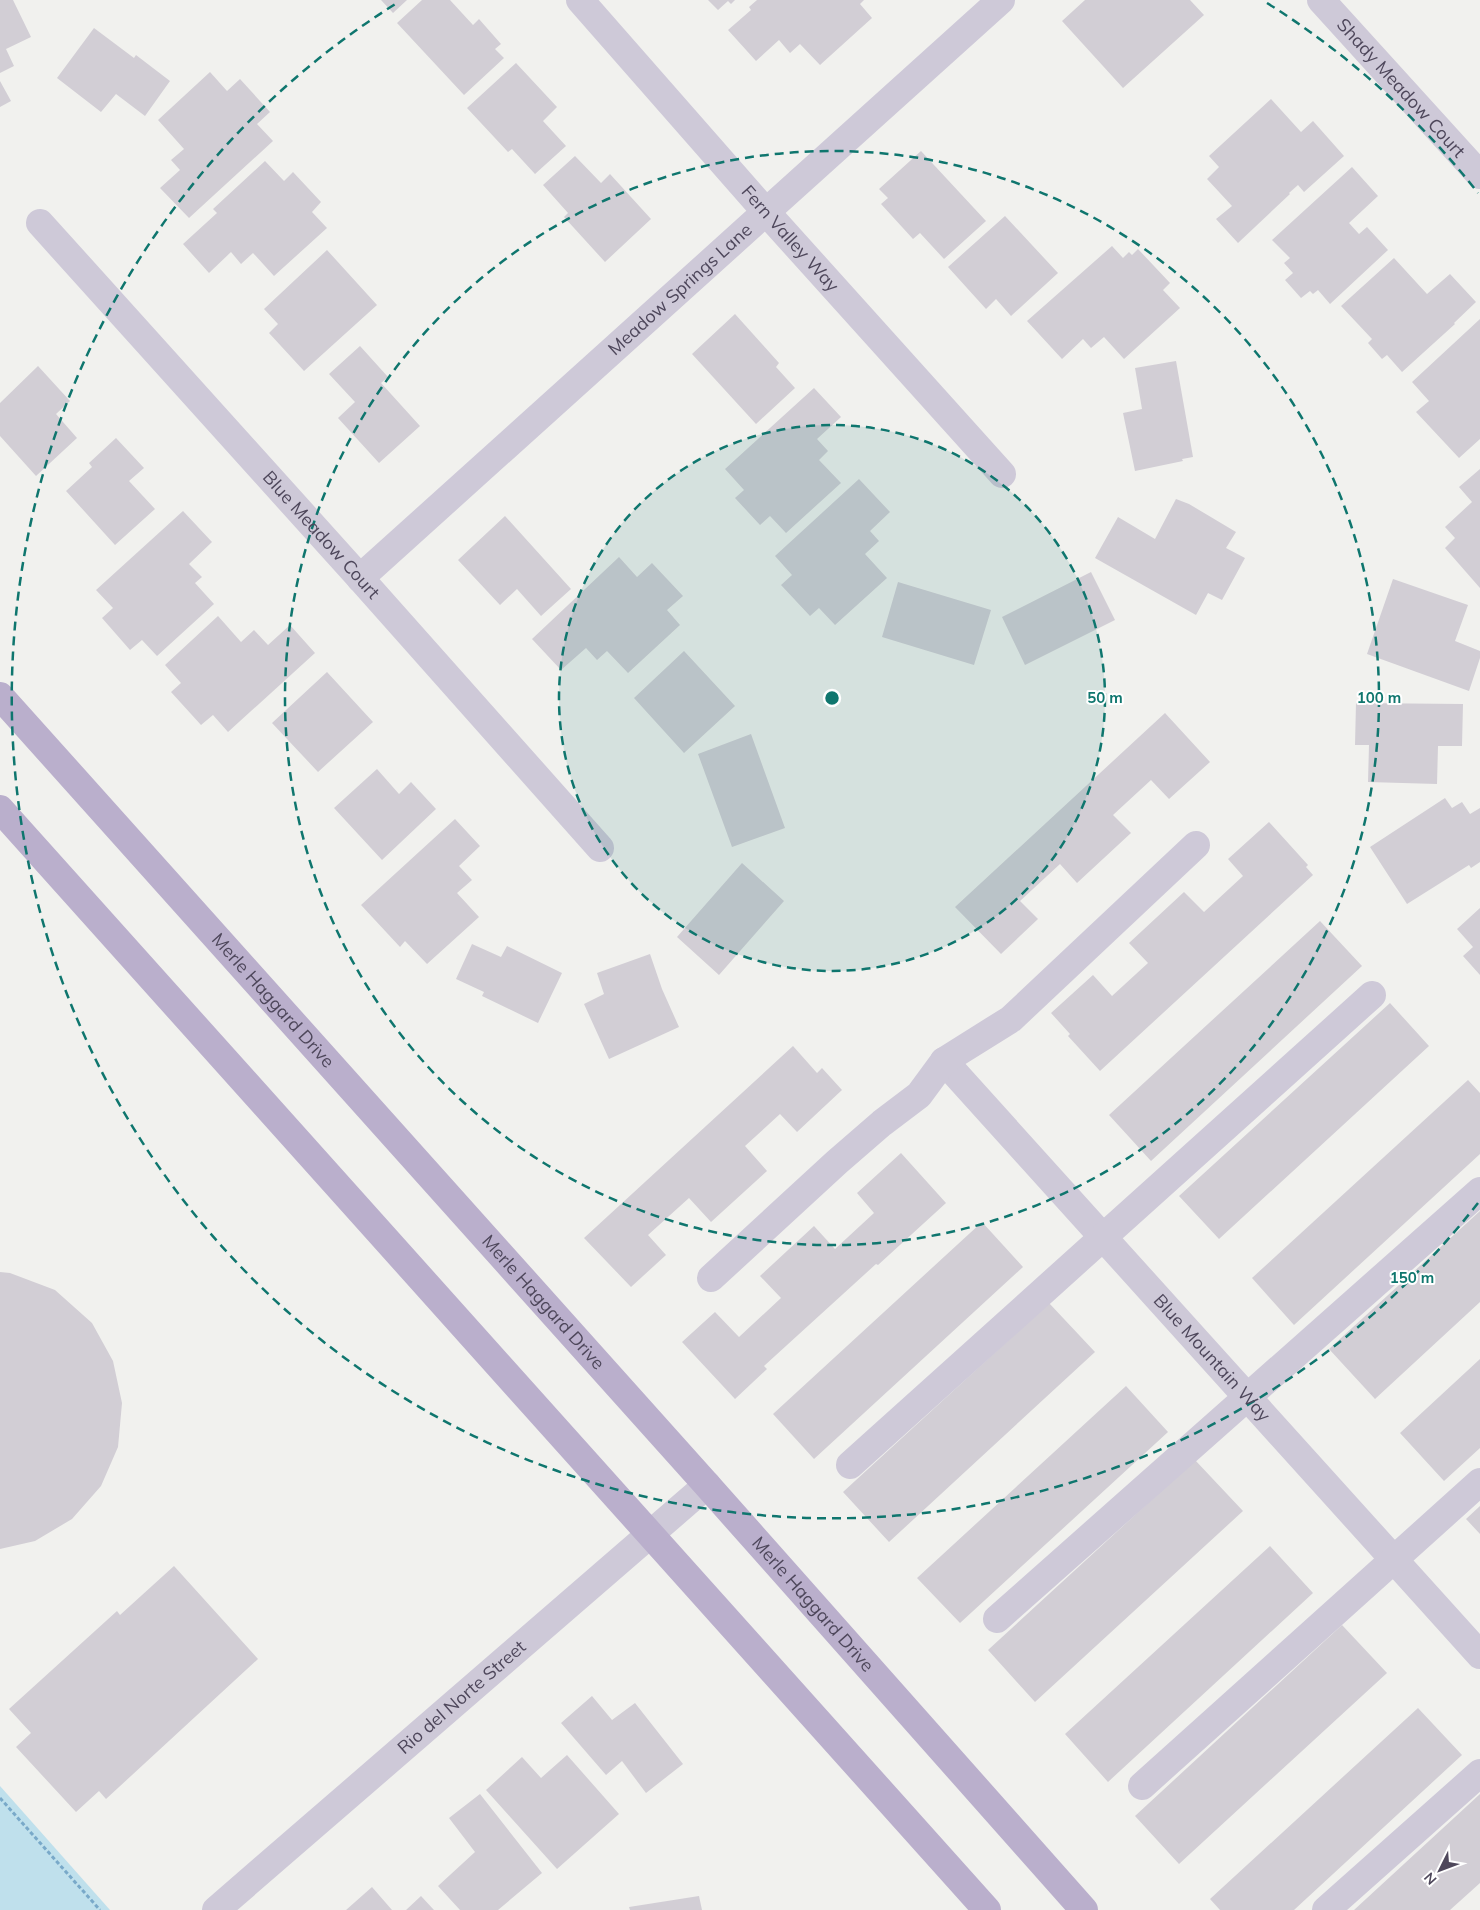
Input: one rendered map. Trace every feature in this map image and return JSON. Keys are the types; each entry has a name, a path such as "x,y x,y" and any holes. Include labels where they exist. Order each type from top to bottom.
{"main road":[{"name":"Merle Haggard Drive","path":"0,696 708,1485 1084,1910"},
{"path":"0,809 987,1910"}],"street":[{"name":"Fern Valley Way","path":"580,0 766,212 1002,474"},
{"name":"Meadow Springs Lane","path":"360,578 1001,0"},
{"name":"Shady Meadow Court","path":"1321,0 1480,175"},
{"name":"Blue Meadow Court","path":"40,223 600,848"},
{"path":"711,1278 837,1162 882,1123 919,1095 944,1061 1011,1019 1196,845"},
{"path":"850,1465 1372,995"},
{"name":"Blue Mountain Way","path":"944,1061 1480,1655"},
{"path":"997,1619 1480,1191"},
{"path":"1142,1786 1480,1482"},
{"name":"Rio del Norte Street","path":"216,1910 708,1485"},
{"path":"1326,1910 1480,1773"}],"path":[{"path":"0,1798 100,1910"}],"shaded area":[{"path":"0,1786 110,1910 0,1910"}],"building":[{"path":"0,0 13,0 31,37 6,49 14,66 0,73"},
{"path":"381,0 407,0 393,13"},
{"path":"422,0 450,0 473,25 479,19 501,44 495,49 504,58 464,95 397,23"},
{"path":"708,0 735,0 731,4 728,1 718,10"},
{"path":"757,0 864,0 860,4 872,18 820,65 800,44 790,53 779,40 756,61 728,30 751,10 749,7"},
{"path":"1085,0 1190,0 1204,15 1123,88 1062,21"},
{"path":"94,28 134,58 136,55 170,81 145,116 116,94 101,112 57,78"},
{"path":"516,63 557,107 543,121 566,146 535,174 512,149 508,152 467,108"},
{"path":"210,72 227,91 240,79 270,112 257,124 273,141 189,218 160,188 180,170 171,160 184,149 158,120"},
{"path":"0,81 11,101 0,107"},
{"path":"1271,99 1301,132 1313,121 1344,156 1304,192 1298,185 1238,243 1216,219 1232,206 1207,179 1219,167 1209,156"},
{"path":"921,151 986,221 944,259 920,233 913,239 881,204 888,198 879,189"},
{"path":"575,156 601,183 610,174 651,219 605,262 564,217 568,213 543,185"},
{"path":"265,161 284,181 293,172 321,202 312,212 327,228 274,276 253,253 241,264 231,252 209,273 183,244 217,213 213,209"},
{"path":"1352,167 1378,196 1349,223 1359,234 1367,227 1388,250 1330,304 1318,290 1313,294 1310,291 1301,298 1285,280 1293,273 1284,263 1290,258 1272,240"},
{"path":"1005,216 1058,273 1011,316 996,299 986,309 948,267"},
{"path":"1112,246 1123,258 1129,252 1132,255 1138,249 1170,283 1163,290 1180,308 1124,359 1104,337 1091,348 1083,339 1062,359 1027,321"},
{"path":"327,250 377,305 304,371 269,333 278,324 264,309"},
{"path":"1394,258 1427,294 1450,274 1476,302 1455,324 1402,372 1387,355 1382,359 1368,343 1372,339 1341,306"},
{"path":"735,314 779,363 776,367 795,388 756,424 692,354"},
{"path":"1480,319 1480,439 1459,458 1416,412 1429,401 1412,382"},
{"path":"360,346 388,377 381,383 420,426 379,463 338,418 355,402 329,374"},
{"path":"1176,361 1193,457 1182,459 1183,461 1135,471 1123,413 1142,409 1135,368"},
{"path":"38,366 70,401 56,414 77,438 36,476 0,436 0,403"},
{"path":"814,388 841,417 817,439 828,451 819,460 841,483 786,533 770,516 760,525 735,498 744,490 725,469"},
{"path":"116,438 144,468 129,481 155,509 115,545 66,491 92,467 89,463"},
{"path":"1480,469 1480,588 1445,548 1455,538 1445,527 1472,502 1459,487"},
{"path":"859,479 890,512 870,531 879,541 865,554 887,578 835,625 819,608 810,616 781,585 792,575 775,556"},
{"path":"1176,499 1189,504 1236,532 1226,548 1245,558 1222,600 1208,593 1196,615 1095,558 1118,517 1155,539"},
{"path":"183,511 212,542 189,564 202,577 195,583 214,604 157,656 142,640 130,650 102,618 113,608 96,590"},
{"path":"505,516 571,589 541,616 517,589 500,605 458,560"},
{"path":"619,557 637,577 652,563 683,596 667,610 680,625 628,673 607,651 597,660 586,648 561,670 532,639"},
{"path":"1091,572 1115,620 1025,665 1002,617"},
{"path":"1393,579 1468,605 1455,641 1480,651 1480,658 1469,691 1367,654"},
{"path":"898,582 991,610 974,665 882,637"},
{"path":"218,616 241,642 254,630 268,645 290,625 315,653 228,732 213,715 201,725 171,692 181,683 165,665"},
{"path":"684,651 735,706 684,753 634,698"},
{"path":"327,672 373,722 318,772 272,723"},
{"path":"1356,703 1463,704 1462,746 1438,746 1437,784 1368,782 1369,745 1355,745"},
{"path":"1165,713 1210,762 1169,799 1151,780 1113,815 1131,833 1077,883 1060,864 1020,901 1038,919 1001,954 955,907"},
{"path":"751,734 785,828 732,847 698,754"},
{"path":"377,769 399,794 411,782 436,809 382,860 334,808"},
{"path":"1445,798 1452,808 1462,802 1470,814 1480,808 1480,862 1471,868 1469,865 1407,904 1370,847"},
{"path":"455,819 480,846 459,866 472,880 457,893 479,917 427,964 405,941 400,947 361,905"},
{"path":"1269,822 1308,865 1306,867 1313,875 1100,1071 1068,1036 1070,1034 1051,1013 1093,975 1112,996 1148,963 1129,943 1184,892 1204,912 1243,876 1228,859"},
{"path":"742,863 784,901 719,975 677,937"},
{"path":"1480,908 1480,975 1463,956 1473,947 1457,929"},
{"path":"1320,921 1362,966 1151,1161 1109,1115"},
{"path":"472,944 501,957 507,946 562,973 538,1023 482,996 484,992 456,979"},
{"path":"650,954 662,989 679,1027 609,1059 584,1004 604,994 597,973"},
{"path":"1390,1003 1429,1046 1219,1239 1179,1196"},
{"path":"793,1046 817,1073 822,1068 842,1090 797,1132 780,1114 745,1146 767,1171 711,1222 689,1198 648,1235 666,1255 631,1287 584,1238"},
{"path":"1468,1080 1480,1093 1480,1154 1294,1325 1252,1278"},
{"path":"901,1153 946,1203 764,1366 767,1369 735,1399 682,1342 715,1312 739,1337 781,1298 760,1276 814,1226 835,1249 874,1213 857,1193"},
{"path":"1480,1211 1480,1302 1375,1399 1329,1349"},
{"path":"982,1222 1023,1267 814,1459 773,1414"},
{"path":"0,1272 10,1273 55,1290 92,1323 113,1361 122,1403 118,1447 101,1486 72,1519 35,1541 0,1549"},
{"path":"1049,1303 1095,1352 889,1542 843,1492"},
{"path":"1480,1359 1480,1448 1444,1481 1400,1433"},
{"path":"1126,1386 1168,1432 960,1623 917,1578"},
{"path":"1195,1460 1243,1511 1035,1702 988,1650"},
{"path":"1480,1506 1480,1534 1466,1519"},
{"path":"1270,1546 1313,1593 1108,1782 1065,1734"},
{"path":"174,1566 258,1659 106,1799 99,1791 76,1812 16,1747 31,1733 9,1709 117,1611 120,1615"},
{"path":"1342,1625 1387,1673 1179,1864 1135,1816"},
{"path":"592,1696 612,1720 635,1703 683,1764 646,1793 622,1761 606,1775 561,1723"},
{"path":"1418,1708 1462,1755 1294,1910 1220,1910 1210,1899"},
{"path":"567,1755 619,1814 557,1869 486,1790 522,1757 541,1778"},
{"path":"480,1794 542,1873 498,1910 460,1910 438,1886 475,1852 449,1818"},
{"path":"1480,1794 1480,1883 1450,1910 1354,1910"},
{"path":"372,1887 392,1910 346,1910"},
{"path":"421,1896 434,1910 406,1910"},
{"path":"699,1896 702,1910 630,1910 629,1907"}]}
